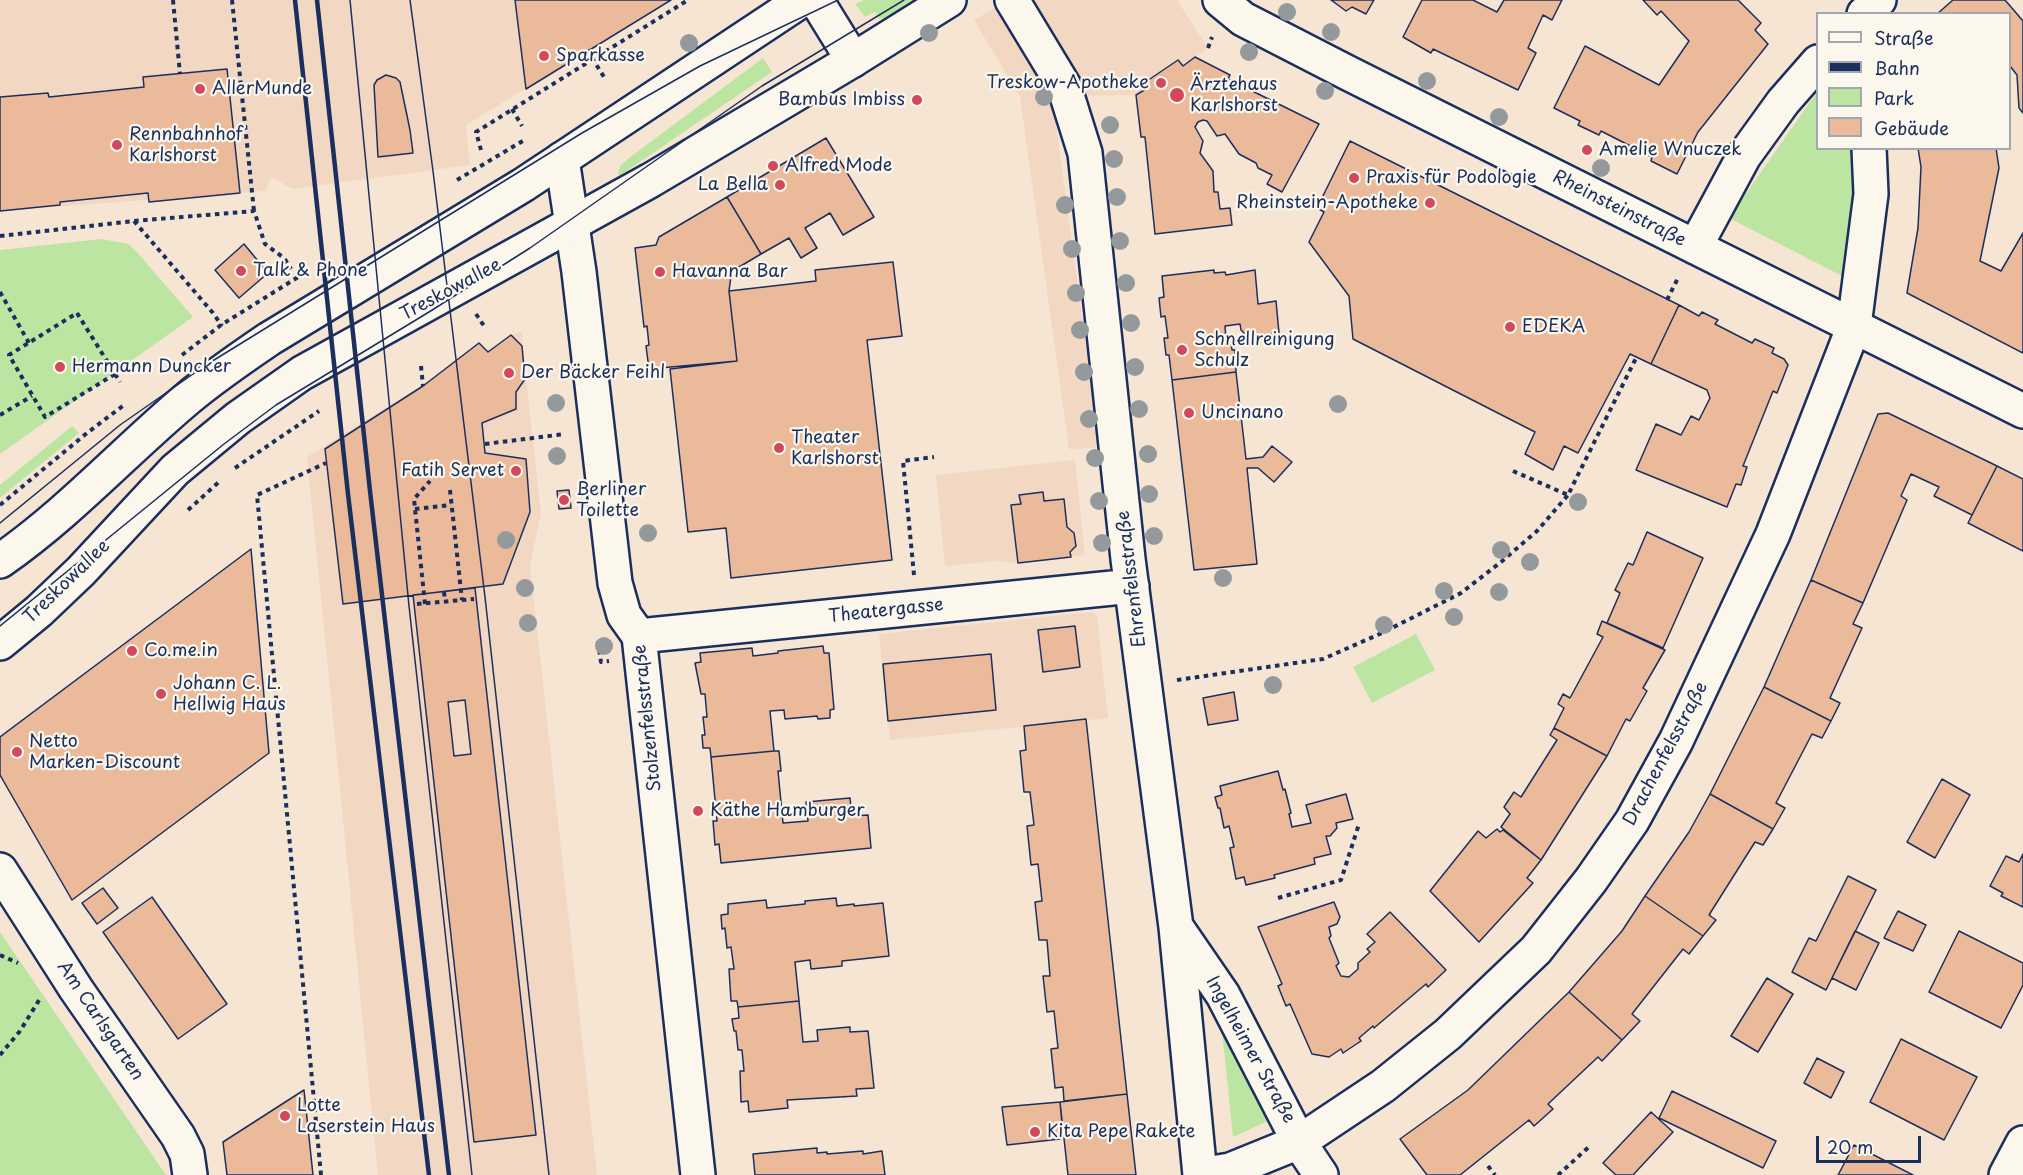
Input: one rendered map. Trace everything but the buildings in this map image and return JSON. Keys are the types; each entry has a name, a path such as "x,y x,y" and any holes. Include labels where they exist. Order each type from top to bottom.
{"street":[{"path":"0,561 54,519 185,400 232,364 562,159 802,0"},
{"path":"816,0 853,60"},
{"name":"Treskowallee","path":"0,643 39,611 81,571 175,470 238,418 302,373 661,174 949,0"},
{"name":"Ehrenfelsstraße","path":"1012,0 1064,86 1085,153 1132,586 1176,927 1200,1175"},
{"name":"Rheinsteinstraße","path":"1220,0 1253,24 2023,411"},
{"path":"1866,12 1879,0"},
{"path":"1695,247 1744,156 1783,102 1816,64"},
{"name":"Drachenfelsstraße","path":"1200,1175 1230,1170 1299,1142 1383,1086 1448,1034 1536,950 1591,880 1632,821 1677,741 1773,534 1854,326 1872,194 1869,150"},
{"name":"Stolzenfelsstraße","path":"562,159 573,224 615,583 624,615 639,636 698,1175"},
{"name":"Theatergasse","path":"639,636 1132,586"},
{"name":"Am Carlsgarten","path":"0,870 76,988 178,1136 187,1154 190,1175"},
{"name":"Ingelheimer Straße","path":"1176,927 1223,994 1299,1142 1322,1175"},
{"path":"2006,1175 2023,1143"}],"path":[{"path":"173,0 180,74"},
{"path":"232,0 254,211 265,244 284,258 291,269"},
{"path":"481,150 476,132 688,0"},
{"path":"587,50 603,77"},
{"path":"512,109 522,126"},
{"path":"0,237 134,221 254,211"},
{"path":"134,221 221,325"},
{"path":"0,292 29,343"},
{"path":"115,374 45,417 9,355 77,313 120,382"},
{"path":"1144,685 1323,659 1382,633 1461,593 1537,531 1568,495 1636,358"},
{"path":"422,366 423,386"},
{"path":"0,415 32,396"},
{"path":"485,444 570,434"},
{"path":"913,571 903,461 934,457"},
{"path":"321,1175 257,495 327,463"},
{"path":"1513,471 1568,495"},
{"path":"425,604 414,499 430,481"},
{"path":"450,490 462,600"},
{"path":"415,509 451,505"},
{"path":"444,592 445,602"},
{"path":"417,604 474,599"},
{"path":"1278,898 1341,880 1359,824"},
{"path":"0,1055 20,1030 46,989"},
{"path":"1558,1175 1591,1145"},
{"path":"1488,1166 1495,1175"}],"shaded area":[{"path":"0,0 671,0 466,125 470,165 292,189 272,177 265,191 0,211"},
{"path":"1008,0 1177,0 1208,48 1183,66 1178,60 1144,83 1146,89 1136,95 1052,96 1100,448 1069,449 1020,97 974,20"},
{"path":"521,331 541,513 530,566 597,1175 378,1175 307,457 436,376 479,343 488,352 511,335"},
{"path":"1075,460 1085,555 1018,563 995,561 945,566 936,475"},
{"path":"1092,612 1097,617 1108,718 890,740 879,634"}],"green space":[{"path":"864,0 917,0 886,18 879,19 875,12 865,17 855,4"},
{"path":"763,58 772,72 619,176 621,165 629,158"},
{"path":"1816,93 1816,150 1856,150 1857,202 1846,278 1729,218"},
{"path":"102,239 128,244 193,317 0,454 0,250"},
{"path":"72,426 79,433 0,498 0,485"},
{"path":"1416,634 1435,670 1372,703 1353,667"},
{"path":"0,932 166,1175 0,1175"},
{"path":"1221,1021 1270,1120 1233,1137"}],"tram line":[{"path":"350,0 409,606 472,1175"},
{"path":"410,0 485,597 549,1175"},
{"path":"0,523 120,425 206,365 582,133 700,66 838,0"},
{"path":"0,626 224,444 276,405 530,248 762,86 904,0"}],"railway":[{"path":"295,0 348,494 429,1175"},
{"path":"317,0 370,491 449,1175"}],"place":[{"name":"Sparkasse","path":"544,56"},
{"name":"Treskow-Apotheke","path":"1161,83"},
{"name":"AllerMunde","path":"200,89"},
{"name":"Ärztehaus Karlshorst","path":"1177,95"},
{"name":"Bambus Imbiss","path":"917,100"},
{"name":"Rennbahnhof Karlshorst","path":"117,145"},
{"name":"Amelie Wnuczek","path":"1587,150"},
{"name":"Alfred Mode","path":"773,166"},
{"name":"Praxis für Podologie","path":"1354,178"},
{"name":"La Bella","path":"780,185"},
{"name":"Rheinstein-Apotheke","path":"1430,203"},
{"name":"Talk & Phone","path":"241,271"},
{"name":"Havanna Bar","path":"660,272"},
{"name":"EDEKA","path":"1510,327"},
{"name":"Schnellreinigung Schulz","path":"1182,350"},
{"name":"Hermann Duncker","path":"60,367"},
{"name":"Der Bäcker Feihl","path":"509,373"},
{"name":"Uncinano","path":"1189,413"},
{"name":"Theater Karlshorst","path":"779,448"},
{"name":"Fatih Servet","path":"516,471"},
{"name":"Berliner Toilette","path":"564,500"},
{"name":"Co.me.in","path":"132,651"},
{"name":"Johann C. L. Hellwig Haus","path":"161,694"},
{"name":"Netto Marken-Discount","path":"17,752"},
{"name":"Käthe Hamburger","path":"698,811"},
{"name":"Lotte Laserstein Haus","path":"285,1116"},
{"name":"Kita Pepe Rakete","path":"1035,1132"}]}
